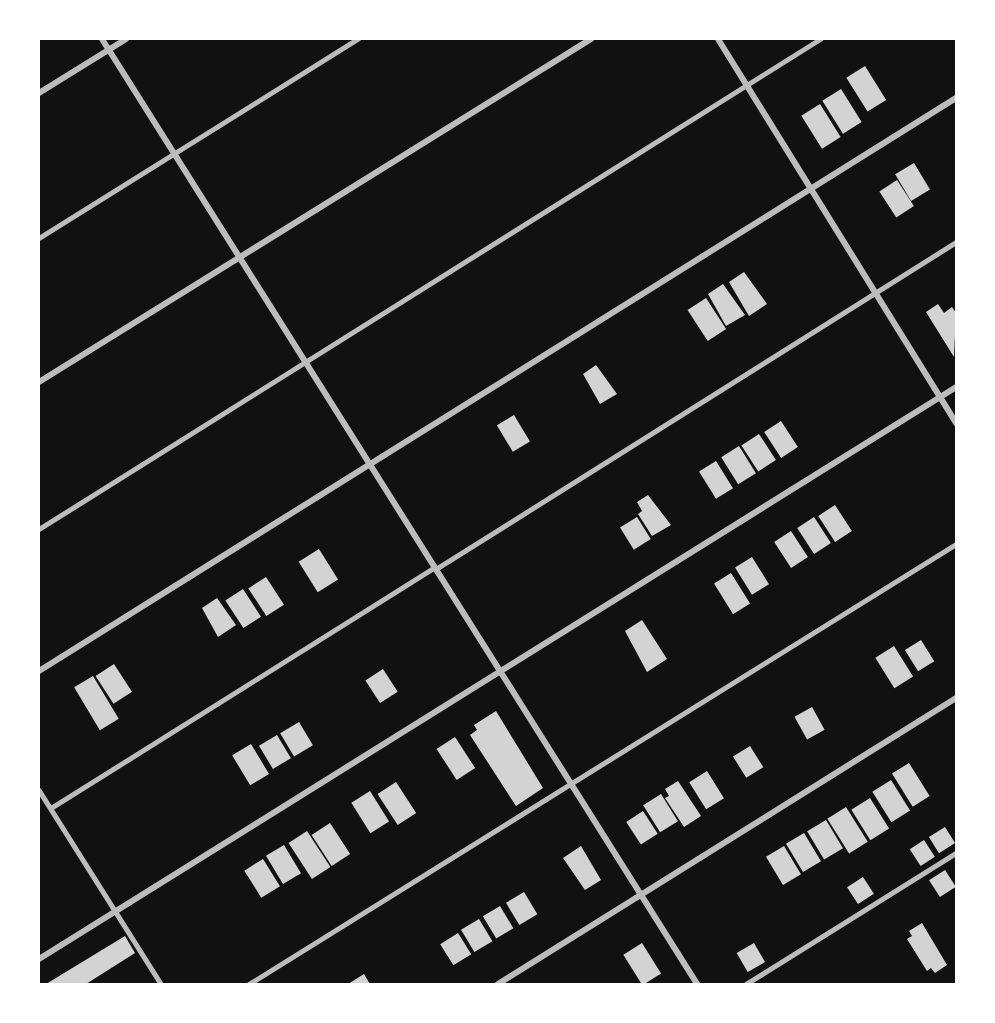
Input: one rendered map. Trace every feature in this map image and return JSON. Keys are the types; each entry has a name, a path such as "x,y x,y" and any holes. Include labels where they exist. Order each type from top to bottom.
{"street":[{"path":"102,39 698,984"},
{"path":"39,93 126,39"},
{"path":"39,382 591,39"},
{"path":"718,39 956,423"},
{"path":"39,671 956,99"},
{"path":"39,959 956,387"},
{"path":"498,984 956,698"}],"lane":[{"path":"39,238 358,39"},
{"path":"39,529 820,39"},
{"path":"51,808 956,242"},
{"path":"249,984 956,544"},
{"path":"39,790 161,984"},
{"path":"746,984 956,853"}],"building":[{"path":"865,66 886,100 868,112 846,78"},
{"path":"841,89 862,122 843,134 822,101"},
{"path":"820,104 841,137 822,149 801,116"},
{"path":"914,163 930,190 911,201 895,174"},
{"path":"897,180 914,206 896,217 879,191"},
{"path":"744,272 767,304 749,316 729,282"},
{"path":"723,284 745,315 726,326 708,294"},
{"path":"706,298 726,329 708,341 688,310"},
{"path":"938,304 944,313 952,307 956,313 954,357 926,312"},
{"path":"596,365 617,394 600,404 583,374"},
{"path":"514,415 530,442 513,452 497,425"},
{"path":"781,421 798,447 781,458 764,432"},
{"path":"759,434 776,460 758,471 741,445"},
{"path":"739,446 756,473 738,484 721,457"},
{"path":"716,461 733,488 716,499 699,472"},
{"path":"648,495 671,525 652,536 638,514 642,511 637,502"},
{"path":"835,505 852,531 835,542 818,516"},
{"path":"637,517 651,539 634,550 620,528"},
{"path":"814,517 831,543 814,554 797,528"},
{"path":"791,531 808,557 791,568 774,542"},
{"path":"319,549 338,580 318,592 299,562"},
{"path":"752,557 769,584 752,595 735,568"},
{"path":"731,573 750,604 733,614 714,584"},
{"path":"266,577 284,605 266,616 248,588"},
{"path":"243,589 261,617 243,628 225,600"},
{"path":"217,598 236,625 218,637 202,608"},
{"path":"642,620 667,659 647,672 625,631"},
{"path":"921,640 934,661 918,671 905,650"},
{"path":"894,646 913,677 894,688 875,658"},
{"path":"114,664 132,692 114,704 96,676"},
{"path":"383,669 398,692 380,703 365,680"},
{"path":"93,676 119,719 100,730 74,687"},
{"path":"812,707 825,730 807,739 795,717"},
{"path":"496,711 543,788 516,806 470,735 477,730 474,725"},
{"path":"299,722 313,745 294,756 280,733"},
{"path":"277,735 291,758 273,769 259,746"},
{"path":"455,737 475,768 457,780 437,749"},
{"path":"251,744 269,774 250,785 232,755"},
{"path":"750,746 763,767 746,778 733,757"},
{"path":"909,763 930,796 913,807 892,774"},
{"path":"707,771 724,798 706,809 689,782"},
{"path":"891,780 910,811 891,822 872,792"},
{"path":"678,781 701,816 684,827 665,798 669,796 665,789"},
{"path":"396,782 416,813 398,825 378,794"},
{"path":"370,791 389,822 370,833 351,803"},
{"path":"661,794 678,821 660,832 643,805"},
{"path":"870,798 889,829 870,840 851,810"},
{"path":"846,807 868,842 849,853 827,819"},
{"path":"643,811 658,834 641,845 626,822"},
{"path":"826,820 843,848 824,860 807,831"},
{"path":"330,823 350,854 332,866 312,835"},
{"path":"945,827 955,843 939,853 929,837"},
{"path":"307,831 330,867 312,879 289,843"},
{"path":"804,833 821,861 803,872 786,844"},
{"path":"924,840 935,857 921,866 910,849"},
{"path":"284,845 301,873 283,884 266,856"},
{"path":"581,846 601,880 585,890 563,858"},
{"path":"784,846 801,874 783,885 766,857"},
{"path":"263,859 280,886 261,898 244,871"},
{"path":"945,870 956,887 940,897 929,880"},
{"path":"863,877 874,894 858,904 847,887"},
{"path":"524,892 537,914 519,925 506,903"},
{"path":"500,906 513,928 496,939 483,916"},
{"path":"479,919 492,941 474,952 461,930"},
{"path":"922,923 947,965 935,973 931,968 927,971 907,939 912,936 909,931"},
{"path":"458,933 471,954 453,965 440,944"},
{"path":"125,936 135,953 86,984 46,984"},
{"path":"642,943 661,974 642,984 623,955"},
{"path":"754,943 765,962 748,972 737,953"},
{"path":"364,974 370,984 348,984"}]}
